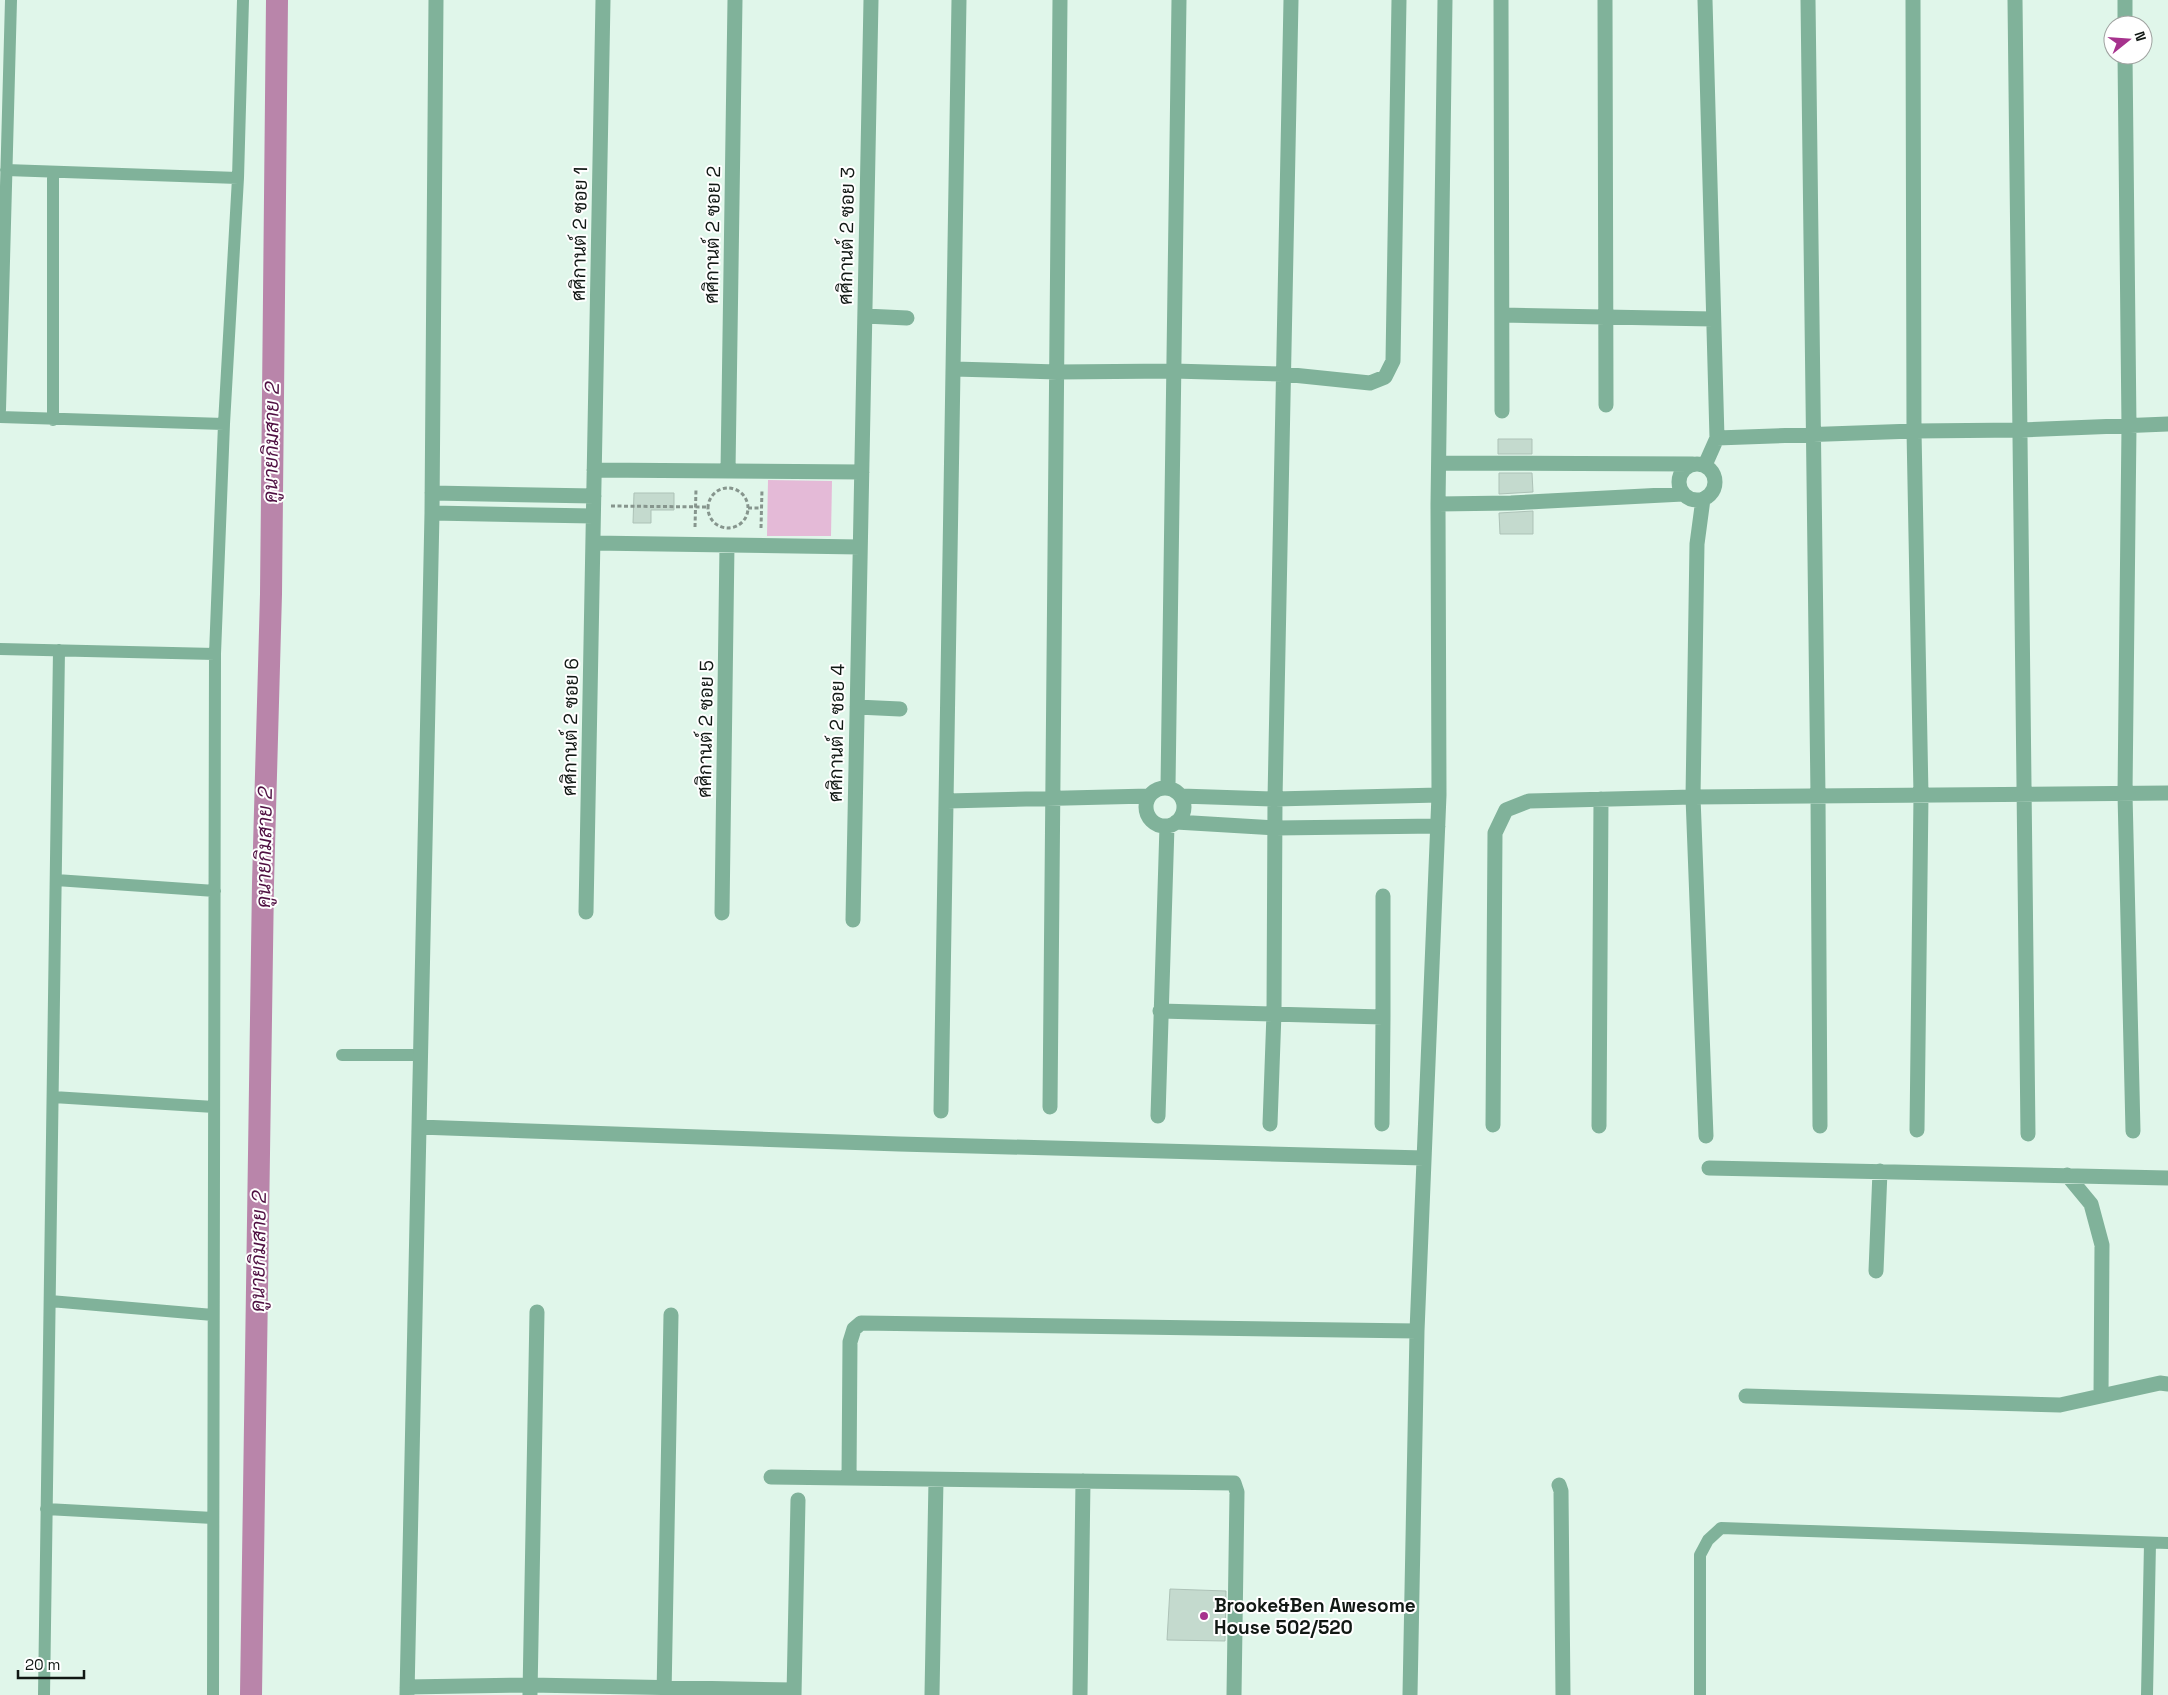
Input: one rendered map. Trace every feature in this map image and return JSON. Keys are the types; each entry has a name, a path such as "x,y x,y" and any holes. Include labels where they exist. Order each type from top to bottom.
{"street":[{"path":"436,0 432,513 407,1691 530,1690 794,1693 798,1500"},
{"name":"ศศิกานต์ 2 ซอย 1","path":"594,506 603,0"},
{"name":"ศศิกานต์ 2 ซอย 2","path":"728,471 735,0"},
{"name":"ศศิกานต์ 2 ซอย 3","path":"860,547 871,0"},
{"path":"941,1111 960,0"},
{"path":"1050,1107 1060,0"},
{"path":"1158,1116 1160,1011 1172,824 1184,810 1175,791 1173,371 1178,0"},
{"path":"1270,1124 1274,1013 1275,799 1291,0"},
{"path":"954,369 1284,374 1370,383 1386,377 1393,361 1399,0"},
{"path":"1410,1695 1418,1331 1438,826 1438,504 1445,0"},
{"path":"1502,0 1502,410"},
{"path":"1605,0 1606,405"},
{"path":"1683,494 1679,480 1680,474 1686,467 1699,465 1716,438 1704,0"},
{"path":"1808,0 1818,796 1820,1126"},
{"path":"1913,0 1914,431 1921,795 1917,1130"},
{"path":"2015,0 2028,1134"},
{"path":"2124,0 2125,15"},
{"path":"2125,65 2129,426 2125,794 2133,1131"},
{"path":"1502,315 1713,319"},
{"path":"864,316 907,318"},
{"path":"1716,438 2168,424"},
{"path":"1438,504 1511,503 1683,494 1689,498 1703,499 1709,496 1715,483 1711,470 1699,465 1440,463"},
{"path":"594,470 862,472"},
{"path":"432,493 594,506"},
{"path":"1703,499 1696,544 1693,797 1706,1136"},
{"path":"432,513 594,506"},
{"name":"ศศิกานต์ 2 ซอย 6","path":"586,912 594,506"},
{"path":"593,543 860,547"},
{"name":"ศศิกานต์ 2 ซอย 5","path":"722,913 727,545"},
{"name":"ศศิกานต์ 2 ซอย 4","path":"853,920 860,547"},
{"path":"857,707 900,709"},
{"path":"946,801 1148,796 1161,788 1175,791 1275,799 1438,795"},
{"path":"1493,1125 1495,833 1506,810 1528,801 1601,799 2168,793"},
{"path":"1148,796 1146,810 1154,823 1275,828 1438,826"},
{"path":"1600,1126 1601,799"},
{"path":"1382,1124 1383,896"},
{"path":"1160,1011 1383,1017"},
{"path":"419,1127 900,1144 1424,1158"},
{"path":"1709,1168 2168,1178"},
{"path":"1876,1271 1880,1171"},
{"path":"2067,1175 2091,1204 2102,1245 2101,1396"},
{"path":"530,1690 536,1312"},
{"path":"664,1692 671,1315"},
{"path":"849,1478 850,1342 854,1329 861,1322 1418,1331"},
{"path":"1746,1396 2060,1405 2160,1383 2168,1384"},
{"path":"771,1477 1234,1483 1237,1492 1234,1695"},
{"path":"932,1695 936,1480"},
{"path":"1080,1695 1084,1481"},
{"path":"1559,1485 1561,1492 1562,1695"}],"lane":[{"path":"0,410 11,0"},
{"path":"213,1695 215,654 224,424 238,178 243,0"},
{"path":"6,170 238,178"},
{"path":"53,173 53,420"},
{"path":"0,417 224,424"},
{"path":"0,649 215,654"},
{"path":"44,1695 59,650"},
{"path":"56,880 215,891"},
{"path":"342,1055 420,1055"},
{"path":"53,1097 214,1107"},
{"path":"50,1301 213,1315"},
{"path":"46,1509 213,1518"},
{"path":"1700,1695 1700,1555 1708,1540 1721,1528 2168,1543"},
{"path":"2147,1695 2150,1543"}],"path":[{"path":"694,544 696,471"},
{"path":"761,545 762,471"},
{"path":"727,487 739,491 744,496 748,508 744,520 733,527 727,528 714,523 710,517 708,507 710,498 715,492 727,487"},
{"path":"594,506 708,507"},
{"path":"748,508 761,508"}],"shaded area":[{"path":"768,480 832,481 831,536 767,536"}],"building":[{"path":"1498,439 1532,439 1532,454 1498,454"},
{"path":"1499,473 1532,473 1533,492 1499,494"},
{"path":"634,493 674,493 674,510 651,510 651,523 633,523"},
{"path":"1533,511 1533,534 1500,534 1499,513"},
{"path":"1170,1589 1226,1591 1225,1641 1167,1640"}],"waterway":[{"name":"คูนายกิมสาย 2","path":"251,1695 263,883 271,594 277,0"}],"place":[{"name":"Brooke&Ben Awesome House 502/520","path":"1204,1616"}]}
